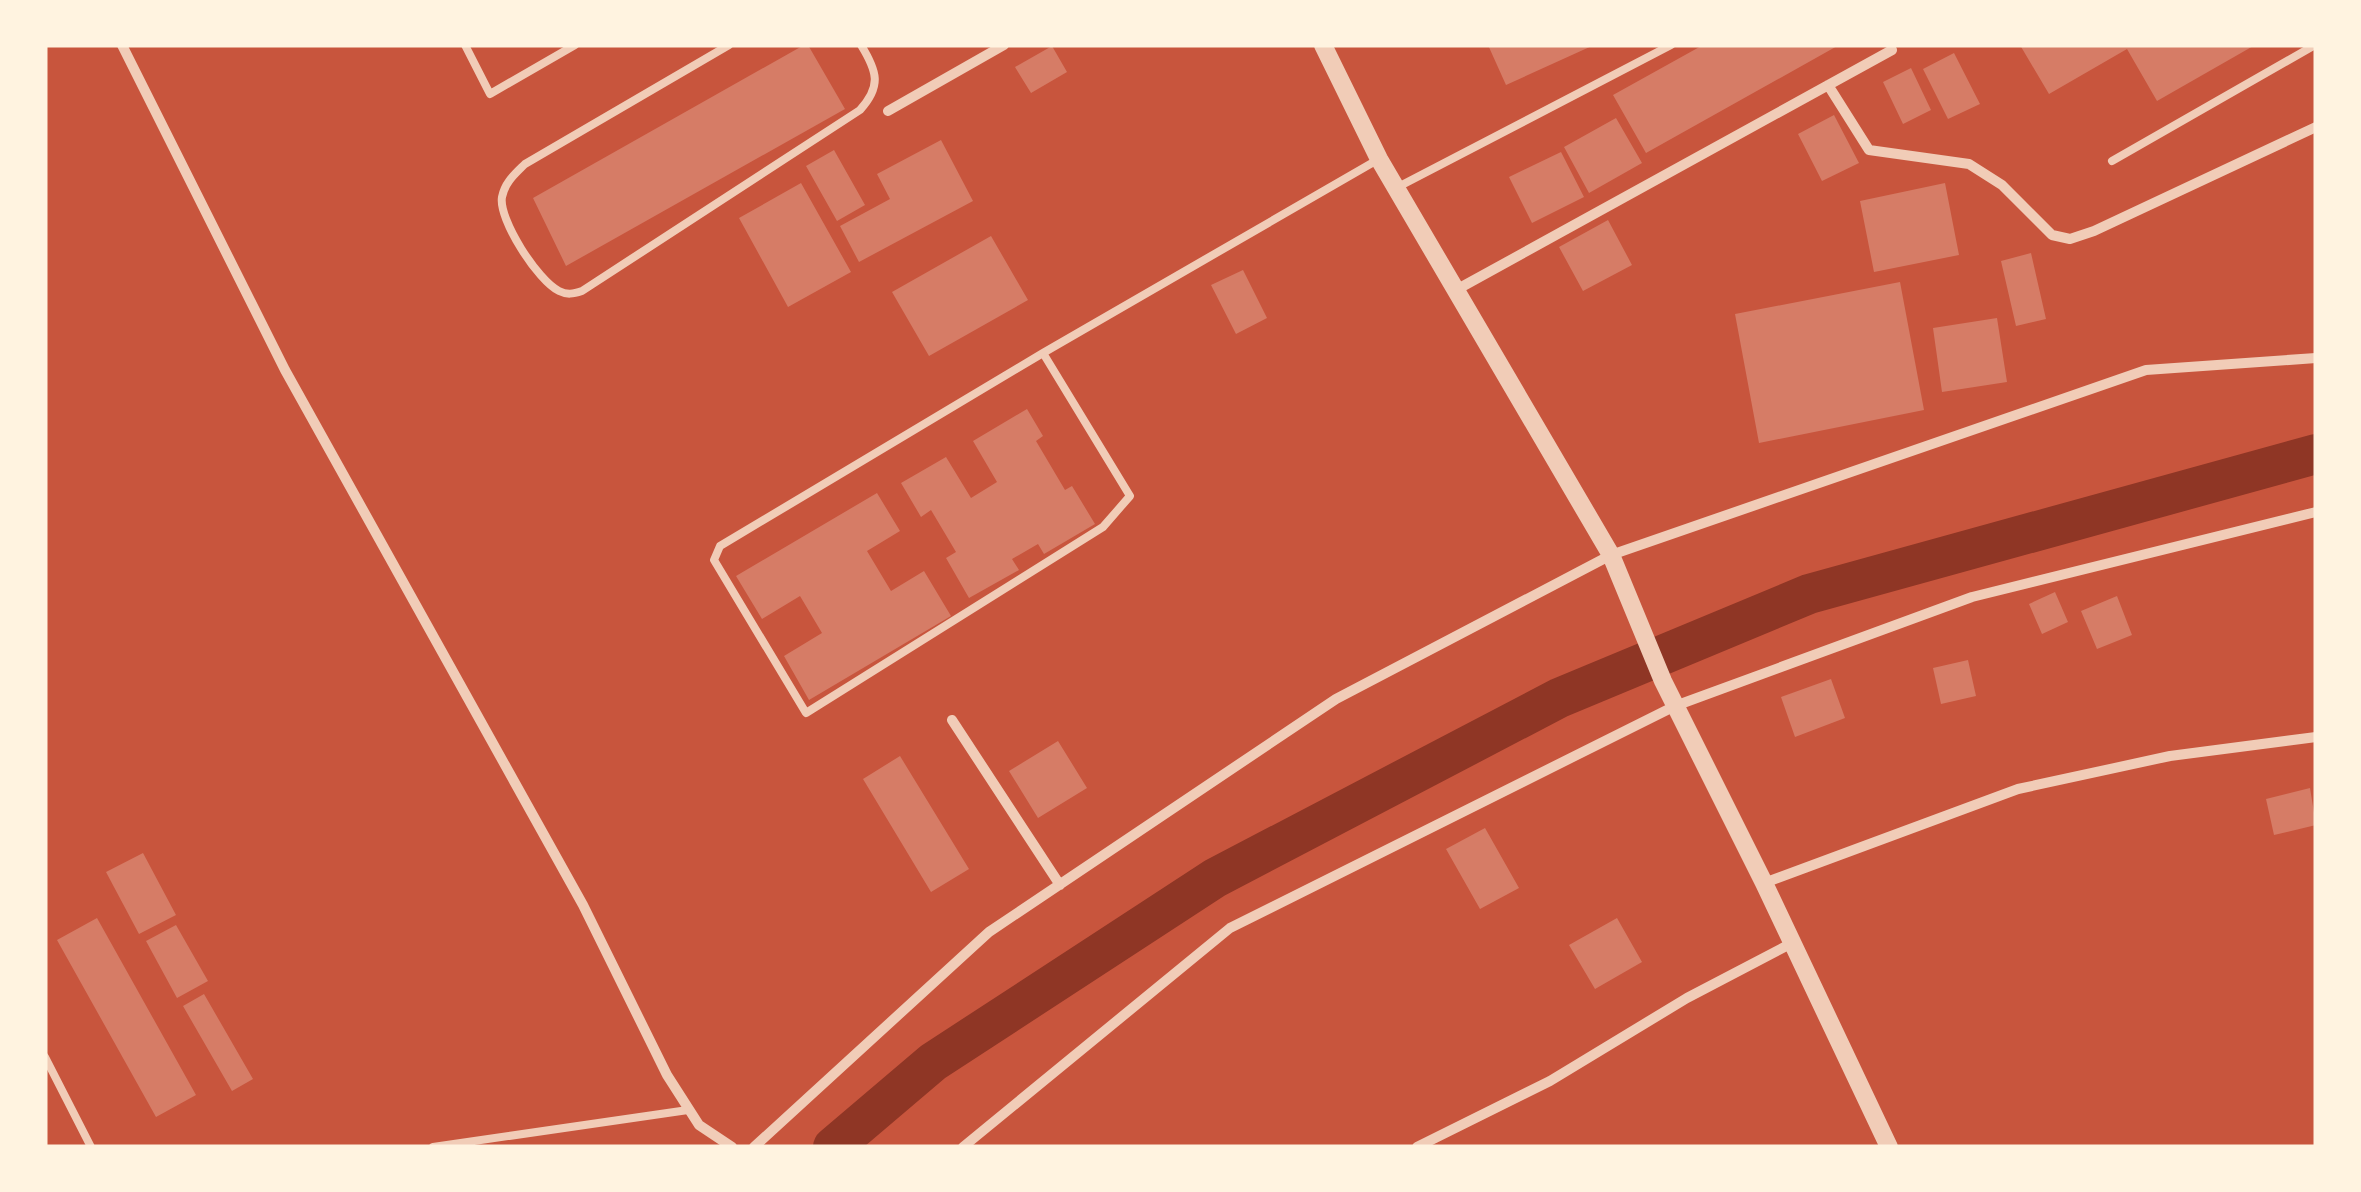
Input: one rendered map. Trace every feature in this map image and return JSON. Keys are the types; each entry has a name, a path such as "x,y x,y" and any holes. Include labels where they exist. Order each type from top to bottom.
{"street":[{"path":"122,45 285,370 582,905 667,1075 699,1124 732,1147"},
{"path":"888,111 1004,45"},
{"path":"1323,45 1379,159 1611,555 1662,681 1764,883 1889,1147"},
{"path":"1456,290 1892,50"},
{"path":"1828,86 1869,150 1968,164 2002,185 2052,235 2070,239 2316,127"},
{"path":"754,1147 989,932 1336,699 1611,555 2146,370 2316,358"},
{"path":"963,1147 1230,928 1674,706 1972,598 2316,512"},
{"path":"952,720 1060,885"},
{"path":"1764,883 2018,789 2170,756 2316,737"},
{"path":"1417,1147 1550,1081 1687,998 1792,943"}],"lane":[{"path":"465,45 490,94 575,45"},
{"path":"728,45 525,164 507,182 501,200 504,216 536,271 555,290 570,295 582,292 860,110 873,96 875,78 871,60 861,45"},
{"path":"1396,188 1671,45"},
{"path":"2112,162 2315,45"},
{"path":"1043,353 1130,496 1103,528 806,712 714,560 720,546 1043,353 1379,159"},
{"path":"45,1058 90,1147"},
{"path":"433,1147 688,1110"}],"building":[{"path":"808,45 845,109 566,266 533,198"},
{"path":"1488,45 1594,45 1506,85"},
{"path":"1703,45 1839,45 1646,153 1613,95"},
{"path":"2020,45 2255,45 2157,101 2127,49 2049,94"},
{"path":"1052,46 1067,72 1031,93 1015,67"},
{"path":"1954,53 1980,104 1948,119 1923,69"},
{"path":"1911,68 1931,110 1903,124 1883,82"},
{"path":"1834,115 1859,163 1822,181 1798,134"},
{"path":"1616,118 1642,163 1589,193 1564,147"},
{"path":"941,140 973,201 859,262 840,226 890,199 877,174"},
{"path":"834,150 865,205 837,221 806,166"},
{"path":"1561,152 1584,197 1532,223 1509,177"},
{"path":"801,183 851,272 788,307 739,218"},
{"path":"1945,183 1959,255 1874,272 1860,201"},
{"path":"1608,220 1632,265 1583,291 1559,247"},
{"path":"991,236 1028,300 929,356 892,292"},
{"path":"2031,253 2046,319 2016,326 2001,261"},
{"path":"1243,270 1267,318 1236,334 1211,285"},
{"path":"1900,282 1924,410 1759,443 1735,314"},
{"path":"1997,318 2007,382 1942,392 1933,328"},
{"path":"1027,409 1043,436 1036,441 1065,490 1072,486 1095,524 1044,554 1038,544 1012,559 1019,570 969,598 946,558 956,552 931,510 921,517 901,483 946,457 971,498 997,482 973,441"},
{"path":"877,493 900,531 867,551 891,591 924,571 951,616 809,700 784,656 822,633 800,596 762,619 736,576"},
{"path":"2055,592 2068,622 2042,634 2029,604"},
{"path":"2117,596 2132,635 2097,649 2081,611"},
{"path":"1968,660 1976,696 1941,704 1933,668"},
{"path":"1831,679 1845,718 1795,737 1781,697"},
{"path":"1058,741 1087,788 1038,818 1009,771"},
{"path":"900,756 969,869 931,892 863,779"},
{"path":"2310,788 2316,825 2274,835 2266,799"},
{"path":"1485,828 1519,888 1480,909 1446,849"},
{"path":"143,853 176,915 139,934 106,872"},
{"path":"97,918 196,1095 156,1117 57,940"},
{"path":"1617,918 1642,962 1595,989 1569,945"},
{"path":"176,925 208,981 177,998 146,941"},
{"path":"204,994 253,1079 232,1091 183,1006"}],"waterway":[{"path":"833,1147 933,1062 1215,878 1559,698 1809,594 2316,454"}]}
